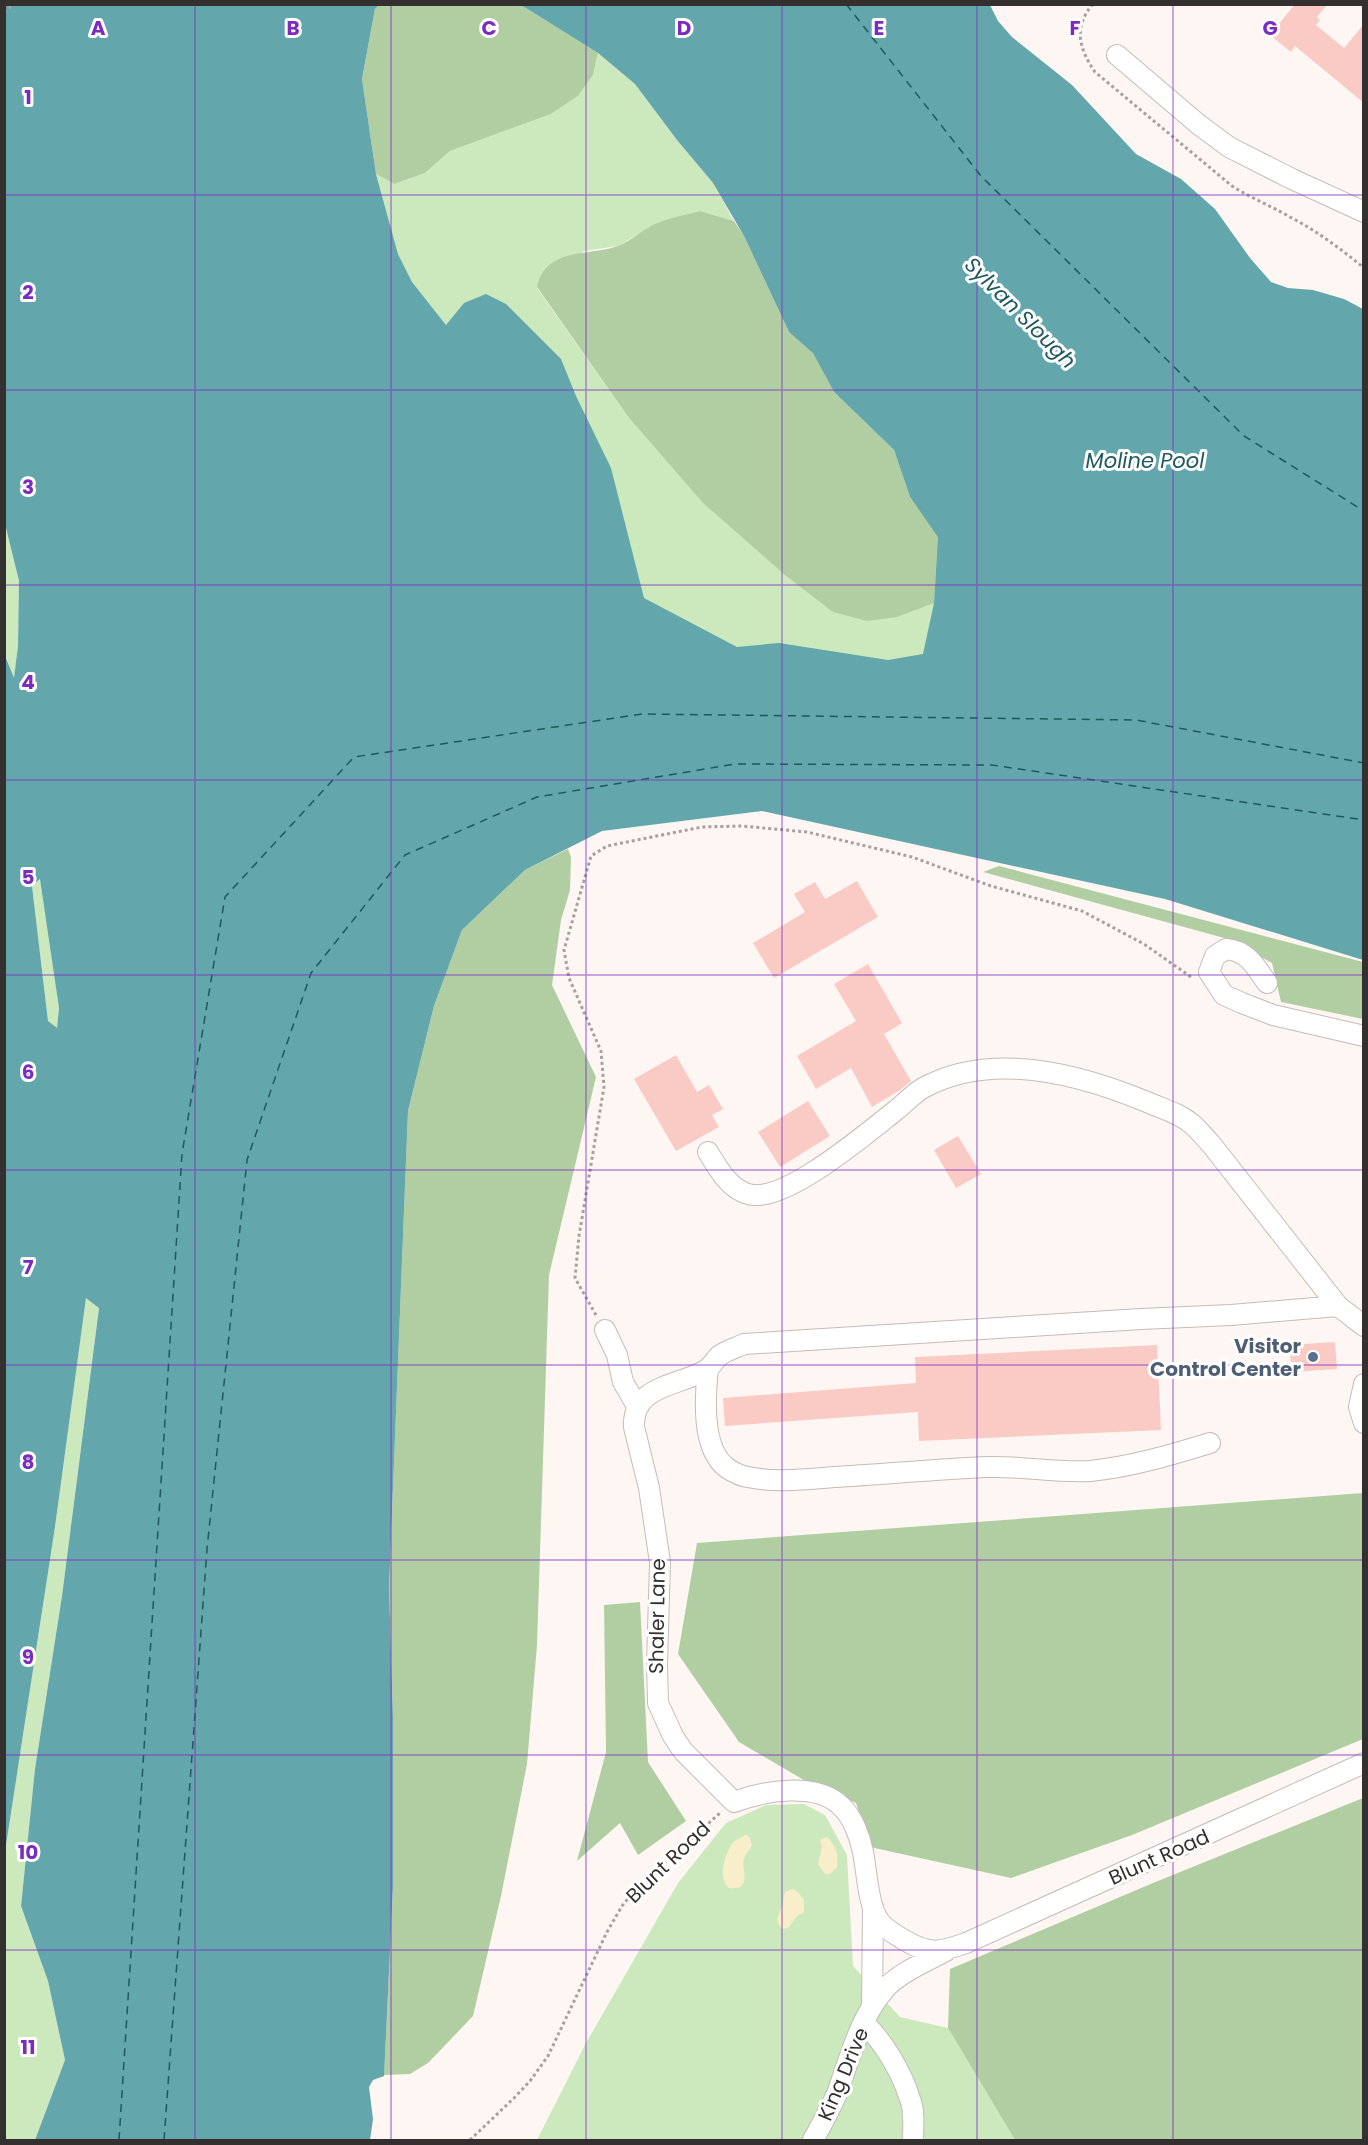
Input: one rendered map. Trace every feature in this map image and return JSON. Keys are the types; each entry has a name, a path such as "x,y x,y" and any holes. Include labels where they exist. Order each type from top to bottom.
{"street":[{"path":"1117,55 1198,124 1229,147 1364,212"},
{"path":"1266,983 1251,959 1238,950 1226,949 1215,956 1209,972 1224,995 1242,1003 1273,1015 1364,1036"},
{"path":"708,1152 729,1183 749,1195 764,1195 777,1192 844,1152 923,1089 959,1075 1005,1068 1066,1075 1113,1088 1174,1113 1192,1124 1211,1144 1338,1306 1364,1326"},
{"path":"605,1330 617,1355 623,1382 637,1406 650,1394 665,1385 708,1369 720,1355 744,1344 1231,1315 1338,1306"},
{"path":"708,1369 705,1395 708,1432 713,1448 717,1458 725,1466 736,1474 748,1478 798,1480 992,1467 1090,1470 1148,1460 1210,1443"},
{"path":"1364,1384 1359,1407 1364,1423"},
{"name":"Shaler Lane","path":"637,1406 633,1417 634,1426 649,1488 660,1562 658,1703 683,1751 734,1802"},
{"name":"Blunt Road","path":"868,2015 885,1989 921,1965 953,1948 1229,1826 1364,1763"},
{"name":"Blunt Road","path":"734,1802 771,1790 794,1790 819,1794 842,1806 858,1834 873,1907 880,1922 911,1945 925,1950 936,1952 953,1948"},
{"name":"Blunt Road","path":"868,2015 873,1907"},
{"path":"868,2015 872,2031 889,2055 911,2100 913,2140"},
{"name":"King Drive","path":"813,2140 837,2092 868,2015"}],"path":[{"path":"4,12 14,4"},
{"path":"605,1330 575,1278 579,1236 604,1087 601,1051 569,978 564,950 591,856 607,846 702,827 742,826 807,832 912,857 991,886 1082,911 1144,944 1191,977"},
{"name":"Blunt Road","path":"470,2140 514,2098 548,2056 607,1932 622,1906 635,1890 734,1802"}],"green space":[{"path":"379,5 521,5 598,53 593,75 578,96 551,114 450,151 425,173 395,184 376,174 362,79 375,9"},
{"path":"598,53 635,84 713,183 734,221 700,211 656,224 618,246 584,251 537,288 629,418 702,502 938,536 943,521 940,667 645,664 446,325 412,282 398,254 376,174 396,184 425,173 450,151 551,114 578,96 593,75"},
{"path":"700,211 734,221 744,236 789,332 813,352 834,392 894,450 910,497 938,536 934,603 897,617 867,621 833,612 785,575 702,502 629,418 537,287 542,274 549,265 559,259 618,246 655,224"},
{"path":"4,521 19,581 18,646 14,680 5,653"},
{"path":"568,849 571,857 570,890 561,920 552,985 596,1077 549,1275 537,1645 527,1764 501,1896 473,2016 428,2063 410,2074 384,2075 393,1888 393,1716 389,1588 408,1111 434,1006 462,930 525,870"},
{"path":"999,866 1363,962 1363,1019 1281,1002 1272,963 1228,939 983,872"},
{"path":"41,879 59,1008 57,1029 48,1021 32,886"},
{"path":"86,1297 99,1307 62,1596 35,1769 21,1906 48,1981 65,2060 35,2140 5,2140 5,1852 55,1527"},
{"path":"1363,1493 1363,1739 1132,1835 1011,1878 870,1847 856,1803 809,1783 739,1742 678,1654 697,1543"},
{"path":"640,1602 648,1762 686,1821 638,1855 620,1823 577,1861 606,1752 604,1605"},
{"path":"1363,1798 1363,2140 1016,2140 1014,2138 948,2028 950,1969 1153,1883"},
{"path":"804,1804 825,1815 847,1855 853,1966 900,2017 948,2028 1016,2140 537,2140 586,2043 678,1883 726,1823 766,1805"}],"sand":[{"path":"745,1835 749,1836 752,1845 744,1858 744,1883 736,1888 729,1888 723,1878 725,1859 733,1842"},
{"path":"827,1837 836,1851 838,1863 837,1868 825,1874 818,1864 822,1847 820,1840"},
{"path":"792,1889 797,1891 804,1900 804,1912 797,1916 788,1928 782,1929 778,1918 785,1892"}],"water":[{"path":"5,5 379,5 375,9 362,79 376,174 398,254 412,282 446,325 464,303 486,294 506,304 561,359 611,468 644,598 737,647 779,643 888,660 923,654 934,603 938,537 910,497 894,450 834,392 813,353 789,332 744,236 713,183 635,84 598,53 521,5 990,5 998,21 1012,37 1072,85 1136,154 1181,179 1215,209 1250,258 1271,282 1288,288 1313,290 1344,299 1363,309 1363,960 1165,899 762,811 602,831 525,870 462,930 434,1006 408,1111 389,1588 393,1716 393,1888 381,2140 35,2140 65,2060 48,1981 21,1906 35,1769 62,1596 99,1308 86,1298 55,1527 5,1852 4,653 14,678 18,646 19,581 4,520","holes":["40,879 59,1008 57,1028 48,1021 32,886"]}],"pier":[{"path":"387,2075 384,2140 370,2140 373,2119 369,2087 373,2080"}],"building":[{"path":"1295,4 1328,4 1317,17 1320,20 1316,25 1344,48 1364,24 1364,103 1295,46 1291,52 1270,35"},
{"path":"857,881 878,917 774,978 753,943 805,912 794,894 815,882 825,899"},
{"path":"868,964 902,1023 884,1034 911,1081 872,1107 851,1068 816,1089 797,1056 856,1021 834,984"},
{"path":"676,1055 697,1092 709,1085 723,1109 712,1115 719,1127 676,1151 634,1079"},
{"path":"808,1101 830,1136 780,1167 758,1132"},
{"path":"958,1136 981,1174 956,1188 934,1150"},
{"name":"Visitor Control Center","path":"1335,1342 1337,1369 1292,1372 1289,1345"},
{"path":"1157,1345 1161,1430 919,1441 918,1412 725,1426 723,1398 916,1383 915,1357"}],"ferry route":[{"path":"846,4 981,176 1244,436 1364,511"},
{"path":"119,2140 182,1154 225,897 354,757 642,714 1136,720 1364,763"},
{"path":"164,2140 207,1549 247,1160 311,973 405,855 537,797 735,764 992,765 1364,820"}],"place":[{"name":"Visitor Control Center","path":"1313,1357"}],"water label":[{"name":"Sylvan Slough","path":"1020,313"},
{"name":"Moline Pool","path":"1145,461"}]}
